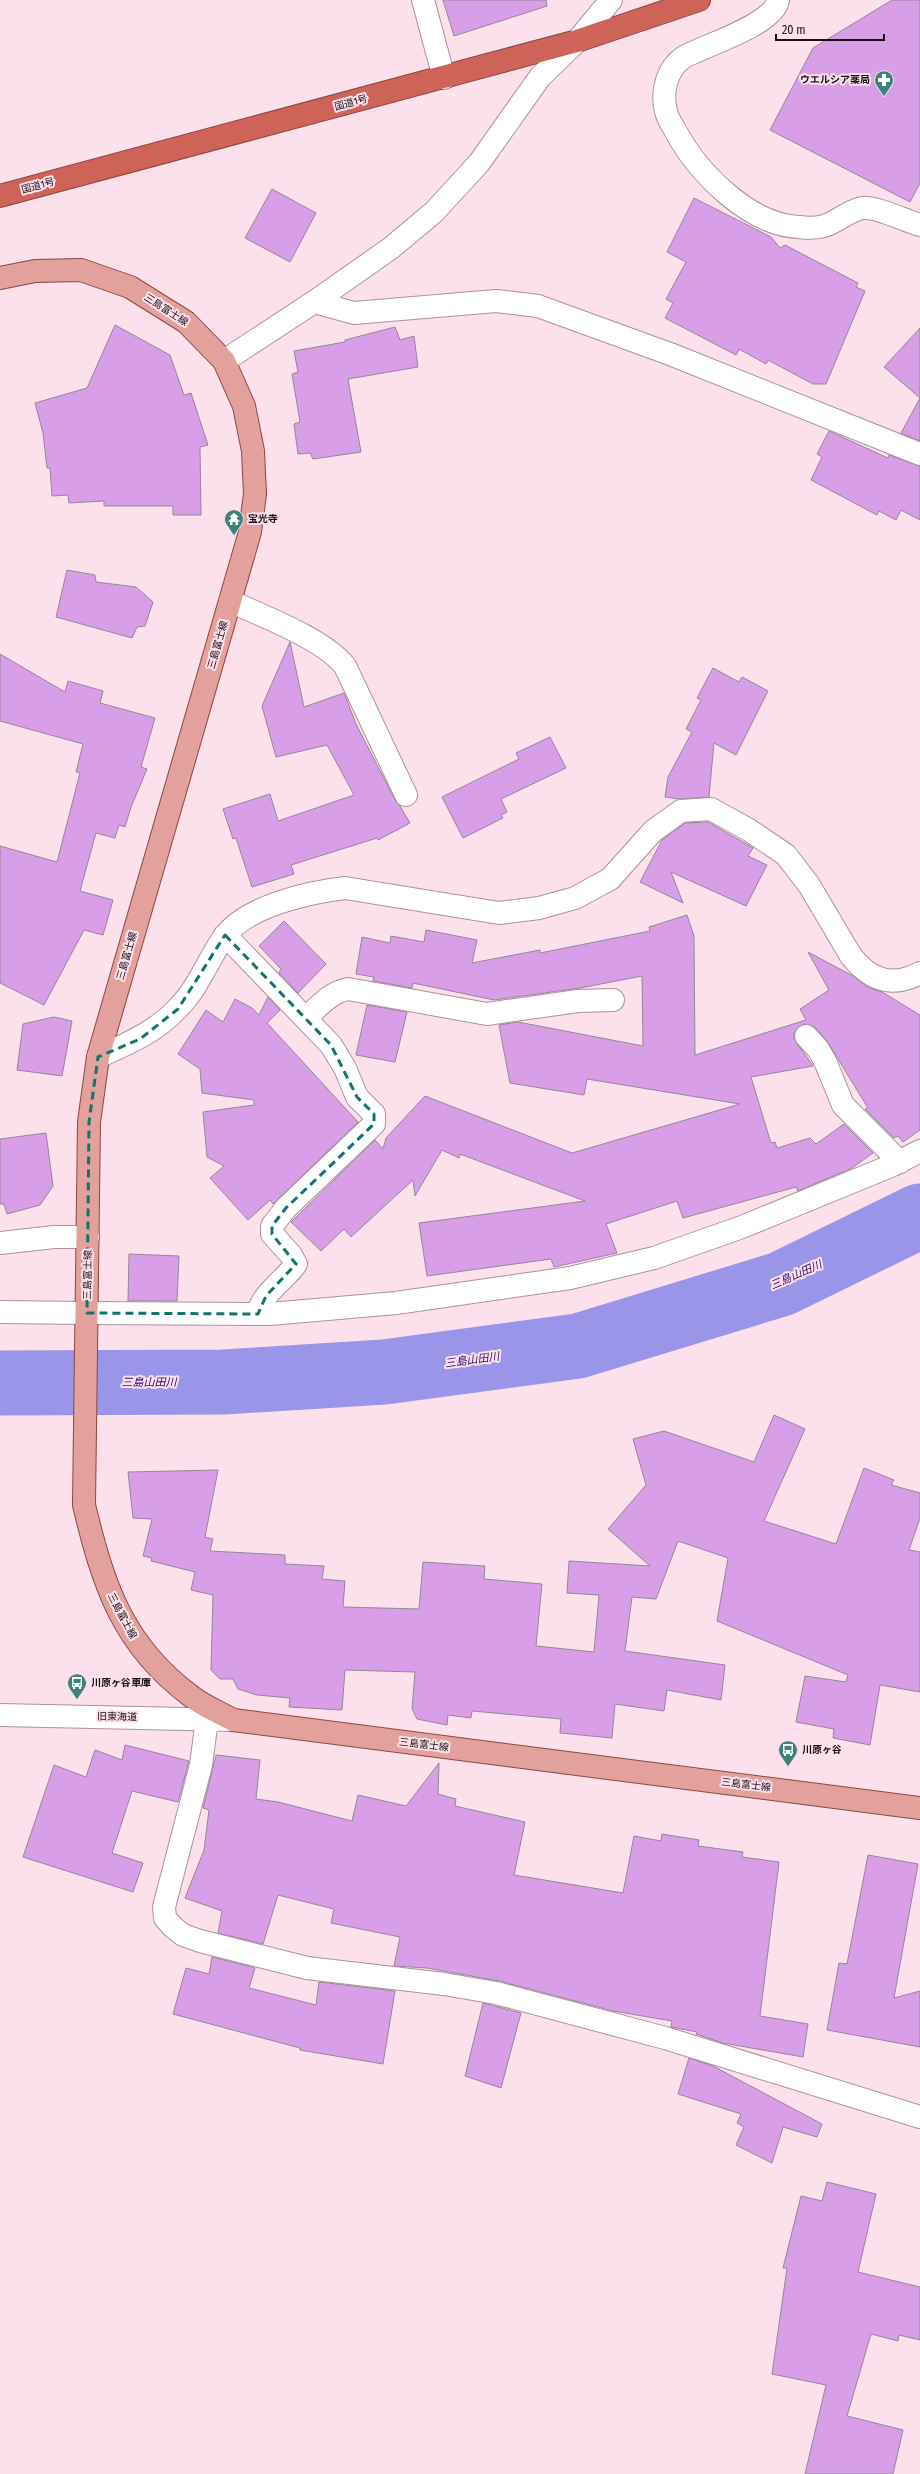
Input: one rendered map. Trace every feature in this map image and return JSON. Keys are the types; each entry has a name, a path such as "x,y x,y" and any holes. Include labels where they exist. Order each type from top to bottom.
{"highway":[{"name":"国道1号","path":"0,196 444,78 577,41 699,0"}],"main road":[{"name":"三島富士線","path":"0,278 35,271 81,270 130,287 186,322 224,360 244,406 253,451 256,494 250,532 98,1057 89,1122 84,1505 97,1557 111,1598 133,1638 169,1679 192,1698 233,1720 920,1808"}],"street":[{"path":"423,0 444,78"},
{"path":"224,360 314,302 391,248 434,212 479,163 540,78 577,41 611,0"},
{"path":"778,0 770,13 749,27 683,58 671,70 664,89 664,100 666,113 682,144 716,185 730,197 748,209 772,220 798,227 823,226 850,213 868,208 920,225"},
{"path":"314,302 354,313 496,301 538,306 670,354 920,454"},
{"path":"230,601 311,641 339,659 345,666 406,795"},
{"path":"98,1057 140,1039 178,1008 198,981 225,935 254,912 286,900 323,890 345,888 499,913 539,908 575,898 610,879 653,831 681,811 711,809 749,830 786,855 809,886 851,956 860,968 880,979 897,982 920,973"},
{"path":"225,935 331,1045 345,1068 357,1097 374,1114 374,1124 286,1208 272,1226 272,1234 291,1255 296,1264 288,1276 266,1296 260,1304 258,1314"},
{"path":"306,1018 330,996 348,989 487,1014 578,1001 613,1000"},
{"path":"806,1036 822,1055 843,1105 900,1162"},
{"path":"0,1312 87,1320 258,1314 396,1303 570,1278 646,1259 742,1227 900,1162 920,1151"},
{"path":"0,1243 54,1237 88,1238"},
{"name":"旧東海道","path":"0,1715 233,1720"},
{"path":"207,1719 201,1765 164,1907 166,1918 183,1935 257,1957 307,1968 444,1984 496,1993 665,2038 920,2117"}],"highlighted area":[{"path":"225,935 331,1045 357,1097 374,1114 374,1124 286,1208 272,1226 272,1234 296,1264 266,1296 258,1314 87,1313 89,1122 98,1057 140,1039 178,1009"}],"building":[{"path":"443,0 546,0 547,6 454,36"},
{"path":"892,0 920,0 920,183 910,202 770,130 813,48"},
{"path":"272,189 316,213 290,262 245,238"},
{"path":"694,198 771,237 780,248 785,245 858,283 856,287 865,291 826,384 813,384 768,360 766,364 739,349 736,355 665,318 673,303 666,299 686,262 667,252"},
{"path":"115,325 170,355 184,395 191,393 208,445 200,447 201,515 173,515 173,506 104,506 104,501 69,503 68,495 52,496 50,468 47,468 43,433 35,403 87,388"},
{"path":"395,327 400,340 414,336 418,367 348,379 361,452 313,459 310,453 298,454 294,424 300,422 292,374 298,372 294,351 345,342 345,340"},
{"path":"920,328 920,398 884,367"},
{"path":"920,398 920,441 901,433"},
{"path":"829,431 888,458 889,455 920,466 920,520 901,510 896,520 879,511 877,515 811,480 822,457 817,454"},
{"path":"67,570 95,575 96,582 136,587 153,602 145,626 137,627 132,638 56,617"},
{"path":"290,642 304,707 344,693 356,724 395,800 410,823 378,840 377,838 291,865 294,874 252,887 236,838 233,839 223,809 270,794 278,821 354,795 327,745 276,757 262,706"},
{"path":"0,654 65,692 68,681 103,691 100,703 155,718 141,767 147,769 131,807 125,827 119,825 115,838 96,833 80,891 113,900 103,935 84,930 44,1005 0,983 0,846 57,862 80,773 76,772 83,744 0,721"},
{"path":"713,668 739,682 742,677 768,691 736,755 714,743 709,797 679,799 665,797 668,777 692,732 686,729 701,700 697,698"},
{"path":"550,737 566,768 501,799 507,812 501,815 503,818 463,838 442,797 519,759 516,753"},
{"path":"708,822 753,848 748,856 767,865 746,906 671,872 683,903 640,882 662,840 685,823"},
{"path":"687,915 694,936 695,1055 806,1020 800,1009 829,990 808,952 853,976 867,987 882,992 920,1015 920,1130 903,1142 898,1136 894,1138 865,1109 868,1108 827,1041 815,1027 804,1024 794,1032 794,1039 813,1066 751,1077 771,1143 775,1142 777,1148 810,1138 816,1144 844,1124 873,1153 852,1168 798,1191 796,1187 683,1218 677,1201 606,1224 617,1253 554,1267 551,1259 427,1276 419,1223 585,1201 460,1154 459,1158 442,1150 415,1196 413,1180 351,1237 344,1229 321,1251 291,1222 375,1140 383,1149 386,1138 425,1096 572,1153 740,1104 587,1079 584,1095 510,1083 499,1025 518,1022 643,1046 642,976 580,988 494,1000 413,983 412,988 373,981 374,977 356,974 362,937 390,943 391,936 424,942 426,930 477,940 472,963 540,950 540,953 650,931 649,927"},
{"path":"284,921 326,964 298,993 279,973 281,969 259,946"},
{"path":"268,997 280,1010 267,1023 358,1122 273,1204 270,1200 248,1220 210,1178 224,1166 207,1157 203,1112 254,1105 254,1100 202,1093 200,1069 178,1054 206,1010 223,1022 235,999 252,1008 259,1015"},
{"path":"367,1005 407,1012 395,1062 356,1055"},
{"path":"54,1017 72,1021 62,1076 17,1070 23,1024"},
{"path":"46,1133 53,1186 40,1205 7,1214 4,1204 0,1204 0,1139"},
{"path":"129,1254 179,1256 177,1301 128,1301"},
{"path":"774,1415 805,1429 764,1521 836,1544 864,1468 894,1480 891,1485 920,1493 920,1518 909,1550 920,1552 920,1692 880,1685 870,1745 833,1738 834,1729 796,1722 805,1676 846,1682 848,1675 717,1621 728,1558 678,1541 656,1599 632,1597 625,1651 725,1665 721,1700 667,1690 664,1711 615,1704 612,1738 560,1733 561,1719 472,1711 471,1718 448,1715 447,1725 417,1719 412,1709 415,1672 345,1670 342,1710 289,1707 290,1698 257,1695 238,1689 233,1679 220,1679 211,1670 213,1595 191,1590 195,1572 151,1561 152,1558 143,1556 152,1519 133,1518 128,1472 218,1470 205,1537 213,1539 210,1551 285,1555 285,1564 324,1566 322,1579 345,1581 343,1607 419,1609 423,1562 485,1566 484,1579 542,1584 536,1646 594,1652 599,1595 567,1593 569,1561 650,1566 608,1529 646,1485 633,1439 664,1431 754,1462"},
{"path":"125,1745 189,1761 178,1802 132,1791 112,1853 143,1863 133,1892 23,1857 54,1765 86,1777 95,1750 122,1760"},
{"path":"216,1755 260,1760 256,1799 278,1802 352,1821 358,1795 406,1806 439,1763 438,1794 456,1799 455,1806 525,1822 514,1875 623,1893 634,1836 661,1841 662,1834 699,1840 698,1846 743,1852 742,1857 779,1862 760,2016 808,2024 803,2057 723,2043 696,2034 697,2032 671,2027 672,2021 613,2011 499,1981 427,1968 394,1966 400,1937 331,1923 334,1909 278,1895 263,1944 218,1933 222,1911 185,1898 204,1850 209,1810 203,1808"},
{"path":"868,1855 918,1864 894,1998 920,1991 920,2047 827,2030 839,1963 847,1964"},
{"path":"212,1957 255,1968 249,1988 316,2005 319,1982 395,1991 383,2064 300,2050 300,2048 173,2014 186,1968 209,1974"},
{"path":"483,2003 521,2013 501,2088 465,2076"},
{"path":"689,2058 713,2066 822,2124 817,2137 783,2127 772,2163 736,2145 744,2127 737,2123 741,2114 678,2094"},
{"path":"827,2182 876,2194 858,2272 920,2287 920,2340 899,2335 898,2341 871,2334 847,2416 903,2430 893,2474 805,2474 826,2385 772,2374 787,2268 783,2268 801,2196 822,2201"}],"waterway":[{"name":"三島山田川","path":"0,1383 223,1382 384,1372 578,1346 781,1284 920,1216"}],"place":[{"name":"ウエルシア薬局","path":"884,97"},
{"name":"宝光寺","path":"234,536"},
{"name":"川原ヶ谷車庫","path":"77,1700"},
{"name":"川原ヶ谷","path":"788,1767"}]}
